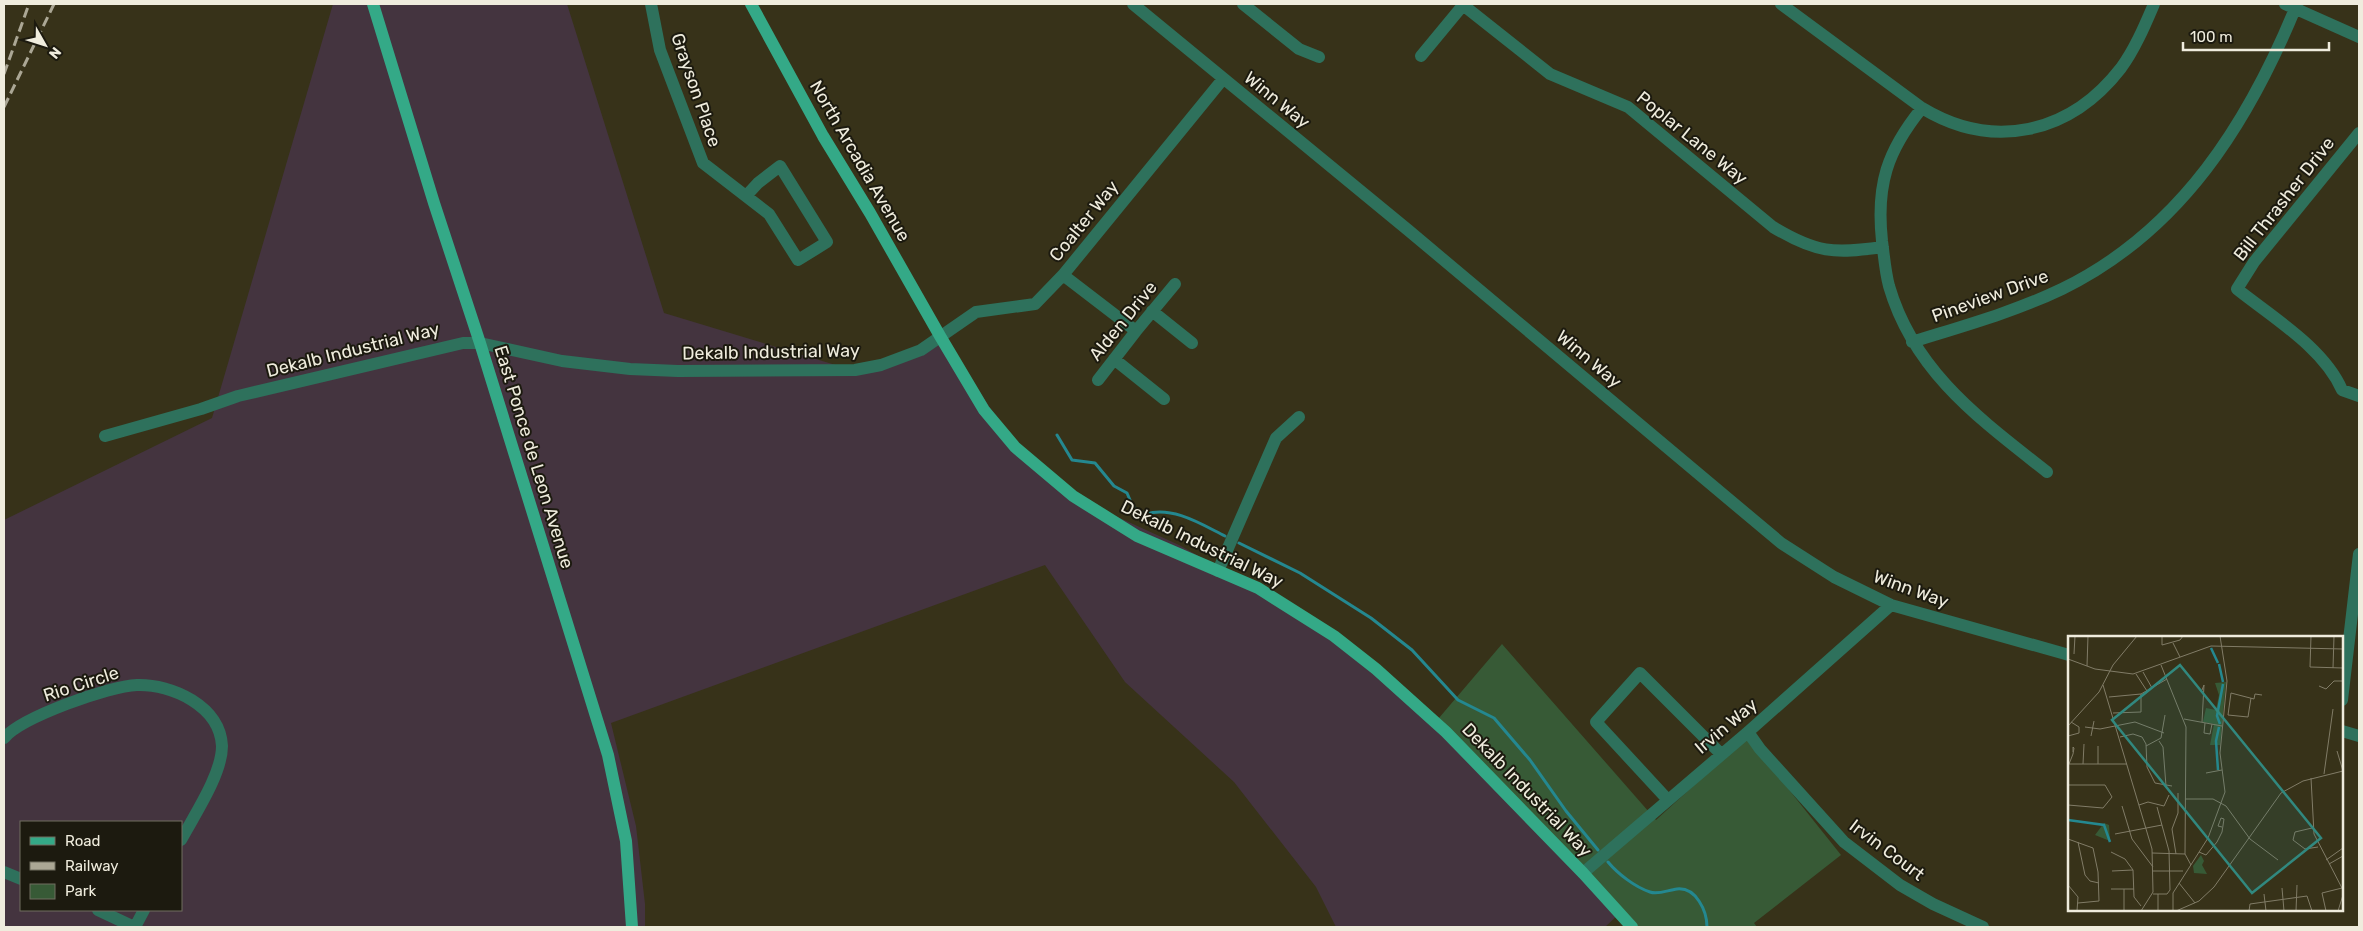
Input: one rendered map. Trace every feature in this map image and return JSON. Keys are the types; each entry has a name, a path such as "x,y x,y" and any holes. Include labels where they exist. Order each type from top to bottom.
{"main road":[{"name":"East Ponce de Leon Avenue","path":"373,4 608,755 626,841 632,927"},
{"name":"North Arcadia Avenue","path":"751,4 823,136 870,213 940,336"},
{"name":"Dekalb Industrial Way","path":"940,336 984,410 1015,447 1073,496 1137,536 1258,588 1334,636 1376,669 1446,732 1583,873 1632,927"}],"street":[{"name":"Grayson Place","path":"652,4 660,50 703,163 746,196 770,214 798,260 827,242 780,166 758,183 746,196"},
{"name":"Winn Way","path":"1133,4 1408,230 1781,543 1834,577 1891,604 2068,655"},
{"path":"1243,4 1299,49 1319,57"},
{"path":"1421,56 1464,4"},
{"name":"Poplar Lane Way","path":"1464,4 1550,74 1628,107 1773,227 1795,241 1810,247 1843,252 1883,247"},
{"path":"1781,4 1922,108 1943,120 1986,131 2006,132 2024,130 2058,120 2094,98 2111,80 2132,51 2154,4"},
{"path":"2292,5 2359,37"},
{"name":"Pineview Drive","path":"1912,342 2032,302 2064,288 2137,240 2166,214 2217,157 2252,102 2292,5"},
{"name":"Coalter Way","path":"940,336 976,312 1035,304 1063,275 1223,79"},
{"path":"1922,108 1905,129 1895,146 1883,178 1881,208 1883,247 1888,284 1899,316 1912,342 1958,399 2047,472"},
{"name":"Bill Thrasher Drive","path":"2359,133 2254,262 2236,289 2321,357 2337,379 2342,390 2359,396"},
{"path":"1063,275 1136,331"},
{"name":"Alden Drive","path":"1098,380 1152,311 1176,284"},
{"path":"1152,311 1192,343"},
{"name":"Dekalb Industrial Way","path":"105,436 200,409 238,396 447,345 480,343 533,356 600,366 657,370 822,371 855,370 881,365 920,350 940,336"},
{"path":"1114,359 1164,400"},
{"path":"1218,571 1276,438 1299,417"},
{"path":"2343,691 2359,554"},
{"name":"Irvin Way","path":"1583,873 1720,753 1748,732 1891,604"},
{"path":"1668,800 1596,722 1640,673 1720,753"},
{"name":"Rio Circle","path":"4,738 23,722 118,688 140,685 161,687 189,698 214,719 222,748 214,776 182,838"},
{"path":"2343,731 2359,736"},
{"name":"Irvin Court","path":"1748,732 1760,749 1844,842 1900,885 1933,904 1983,927"},
{"path":"4,872 20,878"},
{"path":"100,911 134,927 143,911"}],"shaded area":[{"path":"333,4 567,4 664,313 862,373 942,336 1011,439 1042,472 1111,514 1179,545 1324,627 1433,725 1619,914 1605,927 1336,927 1316,887 1234,782 1125,682 1045,565 611,723 636,826 645,904 645,927 4,927 4,520 212,418"}],"green space":[{"path":"1502,644 1656,820 1747,737 1841,855 1754,923 1757,927 1631,927 1433,725"}],"waterway":[{"path":"1057,435 1072,460 1095,463 1114,486 1127,493 1133,507 1146,514 1156,512 1177,514 1225,536"},
{"path":"1239,543 1300,573 1371,618 1412,650 1458,700 1494,718 1530,760 1566,811 1598,850"},
{"path":"1608,862 1627,880 1650,892 1660,893 1677,889 1684,889 1690,892 1703,907 1707,927"}],"railway":[{"path":"4,74 29,4"},
{"path":"4,107 54,4"}]}
